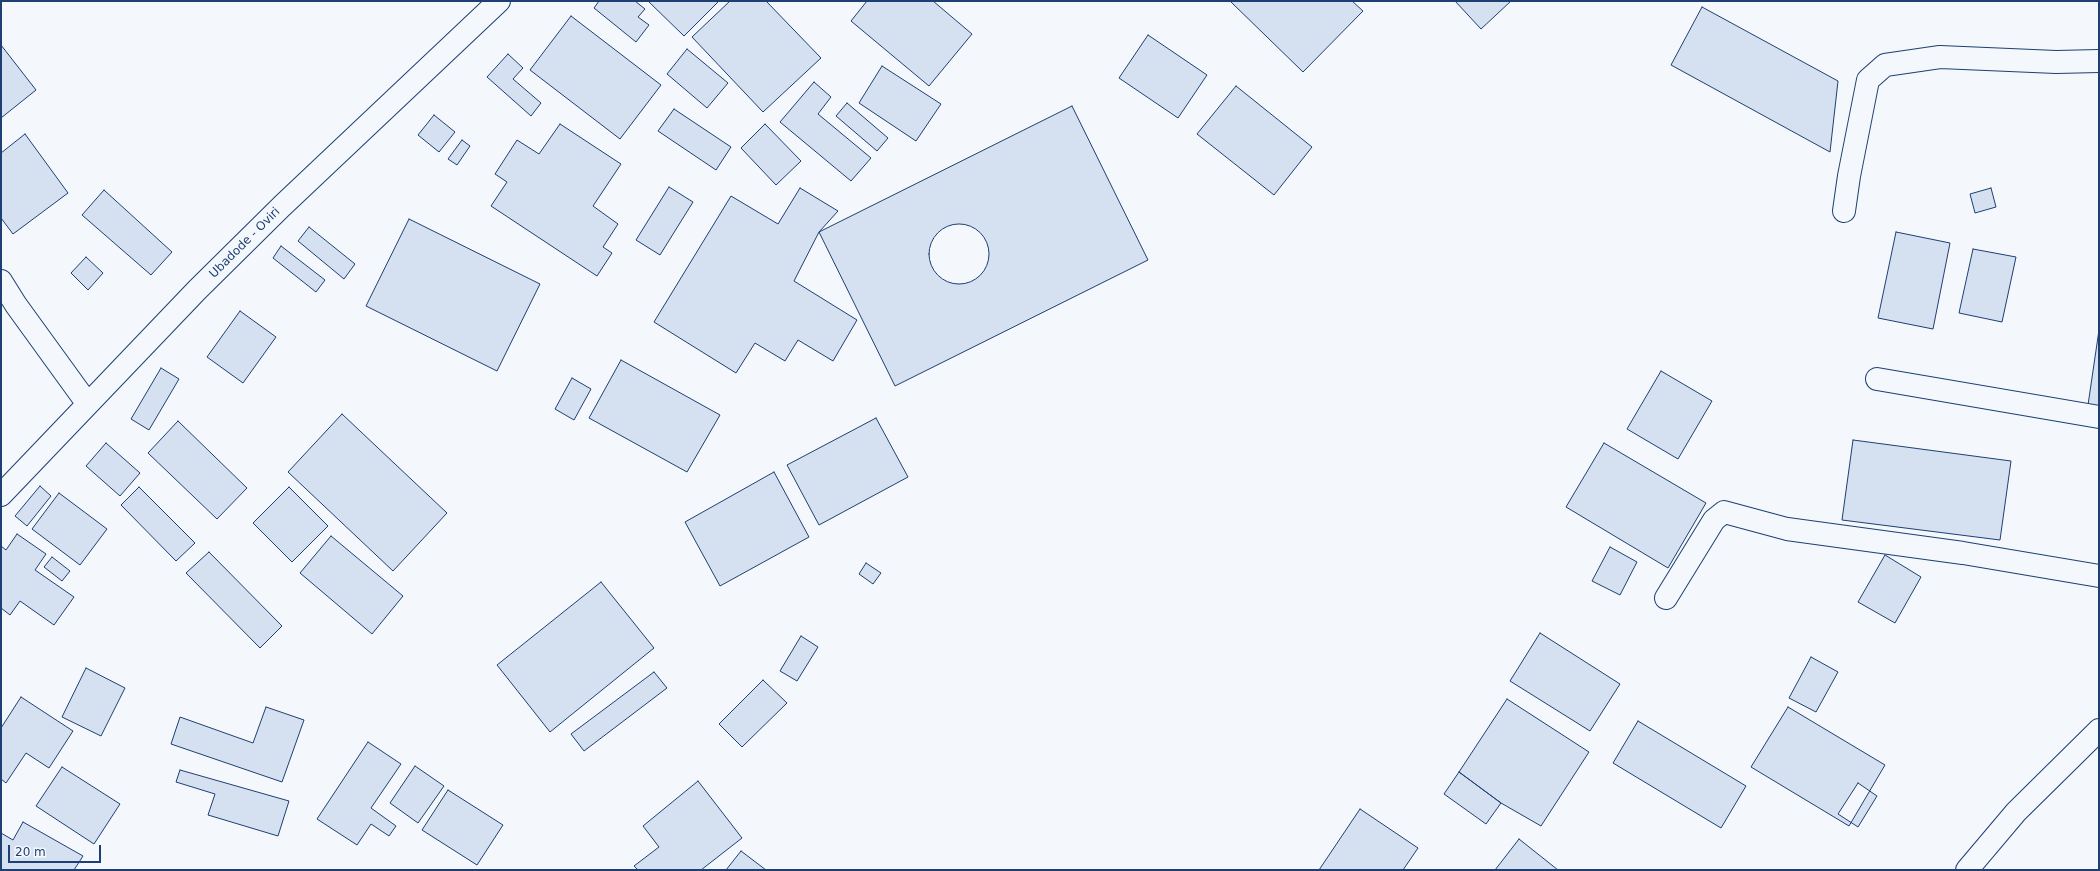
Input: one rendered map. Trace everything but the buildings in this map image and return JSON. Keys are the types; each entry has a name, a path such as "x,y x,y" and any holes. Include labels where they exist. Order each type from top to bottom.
{"street":[{"name":"Ubadode - Oviri","path":"1,495 87,403 282,206 499,1"},
{"path":"1844,211 1849,176 1868,80 1885,66 1940,57 2056,62 2099,61"},
{"path":"1,281 16,305 87,403"},
{"path":"1877,378 2099,417"},
{"path":"1666,598 1714,520 1724,512 1786,528 1963,553 2099,576"},
{"path":"1967,870 2016,812 2099,730"}]}
